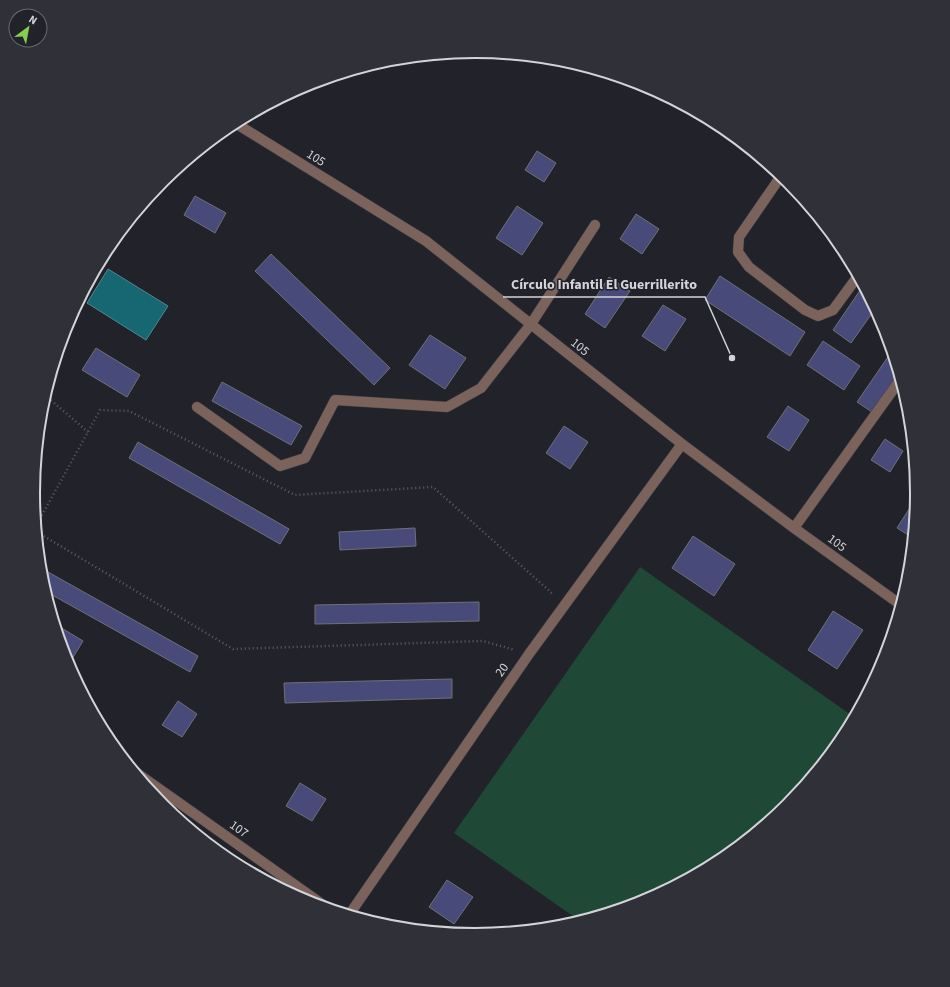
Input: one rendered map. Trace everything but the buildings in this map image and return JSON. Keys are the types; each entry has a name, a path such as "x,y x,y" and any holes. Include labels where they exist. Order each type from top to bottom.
{"street":[{"name":"105","path":"241,127 426,241 682,444 794,528 896,601"},
{"path":"778,181 739,237 738,252 749,267 805,310 818,316 833,310 854,281"},
{"path":"197,407 280,466 305,458 335,400 447,407 481,388 531,324 595,225"},
{"path":"794,528 897,390"},
{"name":"20","path":"352,911 529,654 682,444"},
{"name":"107","path":"150,783 309,895"}],"path":[{"path":"50,400 88,432"},
{"path":"41,517 100,410 129,410 295,495 433,487 565,604"},
{"path":"42,535 233,649 483,641 529,654"}],"green space":[{"path":"640,567 850,714 837,735 802,780 762,821 740,839 717,855 667,884 588,914 574,917 454,833"}],"water":[{"path":"108,269 168,306 146,340 87,303"}],"place":[{"name":"Círculo Infantil El Guerrillerito","path":"732,358"}]}
